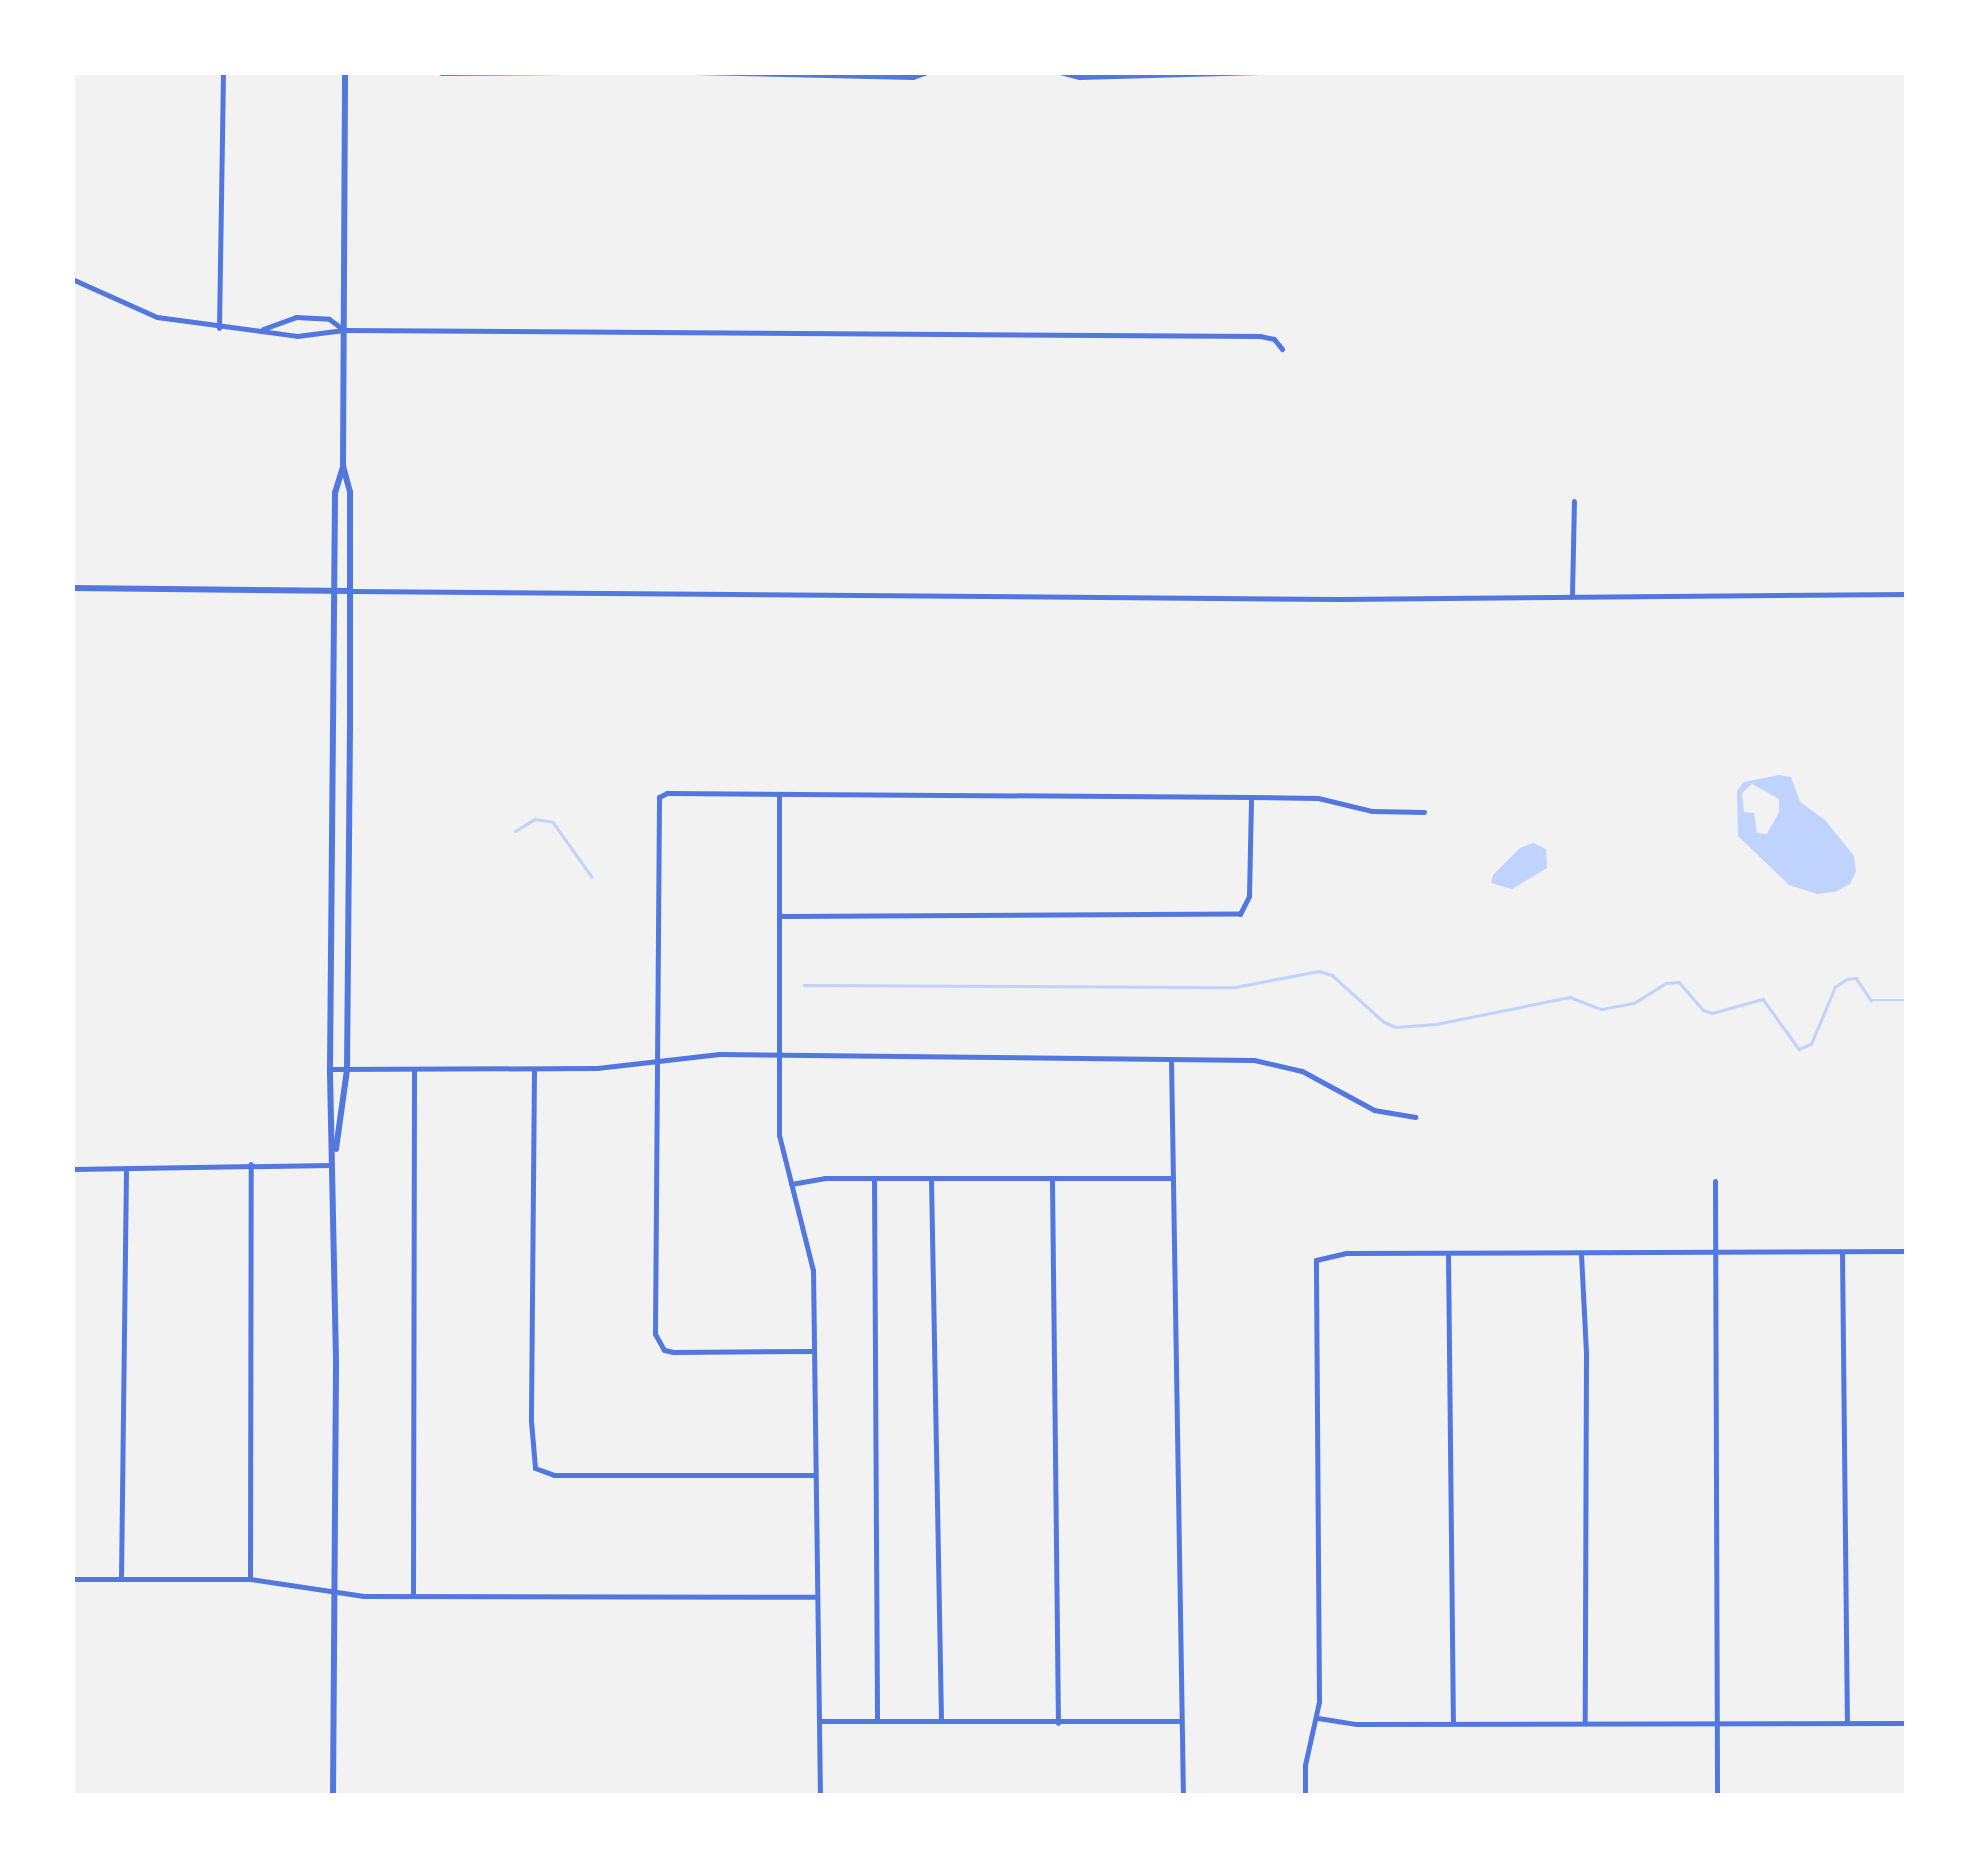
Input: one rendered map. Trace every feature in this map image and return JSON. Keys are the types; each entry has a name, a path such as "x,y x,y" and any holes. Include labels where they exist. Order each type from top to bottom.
{"main road":[{"path":"773,1796 1131,1796"},
{"path":"1208,1796 1880,1796"}],"street":[{"path":"219,328 223,72"},
{"path":"334,1164 347,1070 350,492 343,466 345,72"},
{"path":"441,72 562,74"},
{"path":"694,72 913,76 927,72"},
{"path":"1060,72 1079,78 1260,72"},
{"path":"72,279 157,317 297,336 344,330 1260,336 1274,339 1282,349"},
{"path":"260,329 296,317 329,319 344,330"},
{"path":"333,1796 334,1164 330,1069 335,492 343,466"},
{"path":"1572,594 1574,502"},
{"path":"72,588 1339,599 1906,594"},
{"path":"814,1351 673,1352 659,1344 655,1334 659,797 667,793 1318,798 1372,811 1424,812"},
{"path":"779,794 782,916 779,1135 813,1270 820,1795"},
{"path":"782,916 1240,914 1248,896 1251,797"},
{"path":"333,828 349,828"},
{"path":"333,852 337,859 335,941 348,952"},
{"path":"330,1069 534,1070 655,1059 778,1054 1279,1063 1352,1102 1415,1118"},
{"path":"1171,1059 1179,1721 1184,1796"},
{"path":"413,1595 414,1069"},
{"path":"534,1070 531,1421 535,1468 554,1475 814,1476"},
{"path":"250,1580 251,1164"},
{"path":"72,1169 334,1164"},
{"path":"121,1578 126,1168"},
{"path":"791,1184 808,1178 1172,1178"},
{"path":"874,1178 877,1721"},
{"path":"931,1179 941,1721"},
{"path":"1052,1180 1058,1723"},
{"path":"1714,1180 1718,1795"},
{"path":"1305,1795 1305,1766 1320,1702 1316,1260 1347,1252 1906,1251"},
{"path":"1842,1252 1848,1722"},
{"path":"1448,1254 1453,1724"},
{"path":"1581,1254 1586,1354 1585,1723"},
{"path":"72,1579 250,1580 334,1594 816,1597"},
{"path":"1318,1718 1356,1724 1906,1723"},
{"path":"819,1721 1179,1721"}],"water":[{"path":"1779,775 1791,777 1800,802 1825,820 1854,856 1856,871 1850,884 1835,892 1817,894 1789,885 1738,836 1737,791 1744,782","holes":["1752,784 1779,799 1779,812 1767,834 1757,833 1754,813 1744,812 1742,793"]},
{"path":"1533,843 1546,849 1547,868 1512,889 1491,883 1493,875 1520,848"}],"waterway":[{"path":"515,831 535,819 553,822 592,877"},
{"path":"804,985 1235,987 1319,971 1332,975 1384,1022 1396,1027 1436,1024 1570,997 1602,1009 1634,1003 1666,983 1679,982 1703,1010 1712,1013 1763,999 1799,1049 1811,1044 1835,987 1847,979 1856,978 1871,1000 1906,1000"}]}
